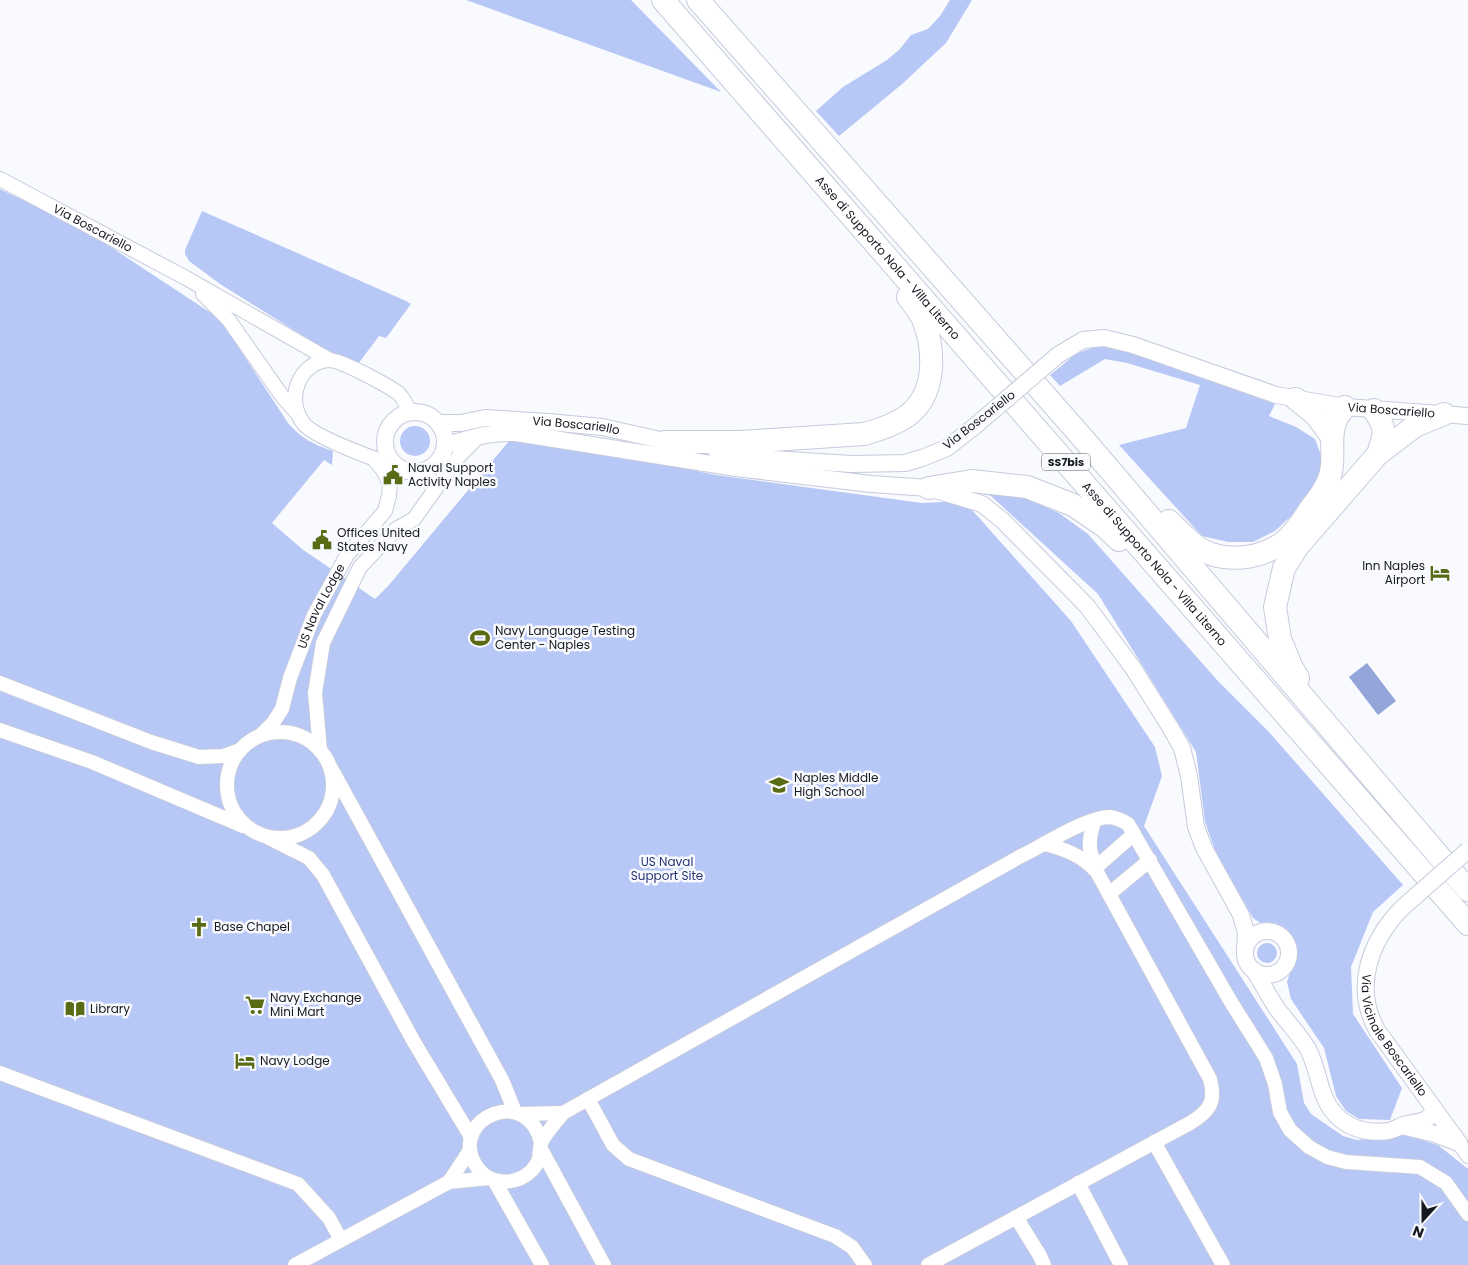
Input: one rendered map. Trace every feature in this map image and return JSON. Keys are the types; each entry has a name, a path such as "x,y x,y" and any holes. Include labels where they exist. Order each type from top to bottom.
{"highway":[{"name":"Asse di Supporto Nola - Villa Literno","path":"663,0 1468,924"},
{"name":"Asse di Supporto Nola - Villa Literno","path":"698,0 1087,443 1468,890"},
{"path":"665,442 741,442 864,434 897,422 916,408 929,381 932,364 931,346 922,318 846,210"},
{"path":"1296,399 1316,415 1332,437"},
{"path":"1087,443 1191,541 1209,554 1227,558 1248,557 1266,552 1285,541 1323,492 1330,476 1333,460 1332,437 1336,420 1345,407"},
{"path":"1374,410 1384,424 1385,436 1378,454"},
{"path":"1345,748 1292,668 1280,639 1275,607 1284,568 1298,546 1378,454 1415,426 1444,414"},
{"path":"929,488 972,481 1027,487 1074,505 1104,526 1217,635"}],"street":[{"name":"Via Boscariello","path":"0,179 186,278 330,360 349,366 399,394 410,412"},
{"name":"Via Boscariello","path":"186,278 228,319 304,425 315,433 397,467"},
{"name":"Via Boscariello","path":"439,423 461,423 484,418 548,422 602,427 665,442 772,459 852,464 905,463 948,448 1058,355 1083,340 1104,338 1133,345 1276,394 1296,399 1374,410 1468,416"},
{"path":"298,415 295,394 301,377 313,365 330,360"},
{"path":"410,412 425,413 434,417 439,423 445,434 446,445 438,463 426,471 409,472 397,467 391,461 386,452 386,432 397,417 410,412"},
{"name":"Via Boscariello","path":"446,445 480,435 516,433 736,468 871,484 929,488 982,504 1002,520 1087,606 1133,668 1182,748 1189,776 1196,827 1204,848 1242,915 1246,933 1245,951"},
{"name":"US Naval Lodge","path":"320,750 315,693 323,643 360,568 396,529 414,519 458,457 480,435"},
{"name":"US Naval Lodge","path":"261,735 273,723 282,709 290,678 314,615 347,555 385,511 390,484 383,470 373,458"},
{"path":"426,471 434,490"},
{"path":"0,683 151,742 199,757 222,756 240,750"},
{"path":"0,730 92,762 246,827 309,858 324,875 470,1144 476,1166 491,1179 542,1265"},
{"path":"246,827 235,814 228,798 226,781 230,764 240,750 250,741 261,735 277,732 293,734 308,740 320,750 331,768 502,1080 518,1113 534,1126 541,1146 604,1265"},
{"path":"269,838 285,839 301,835 314,827 325,815 332,800 334,784 331,768"},
{"path":"295,1265 449,1182 491,1179 504,1182 525,1176 533,1169 541,1146 563,1113 1045,844 1086,823 1110,817 1120,819 1128,824 1231,1002 1266,1058 1280,1112 1290,1130 1308,1147 1328,1157 1346,1162 1420,1168 1446,1183 1468,1214"},
{"path":"928,1265 1154,1142 1206,1112 1211,1103 1213,1090 1210,1079 1096,870 1089,849 1089,838 1094,821"},
{"path":"1096,870 1134,834"},
{"path":"1045,844 1079,856 1096,870"},
{"name":"Via Vicinale Boscariello","path":"1463,1149 1377,1030 1370,1018 1365,988 1367,969 1384,928 1402,908 1468,850"},
{"path":"1109,894 1150,860"},
{"path":"1254,970 1268,974 1276,973 1287,963 1289,956 1287,943 1277,933 1264,931 1252,937 1245,951 1249,965 1279,1011 1292,1024 1308,1050 1324,1097 1332,1111 1342,1121 1352,1128 1364,1132 1390,1131 1432,1116 1434,1108"},
{"path":"0,1074 298,1184 329,1218 341,1240"},
{"path":"588,1099 613,1145 629,1160 835,1236 852,1247 865,1265"},
{"path":"449,1182 470,1144 476,1127 483,1118 493,1113 504,1111 518,1113 563,1113"},
{"path":"1402,1126 1435,1134 1463,1149"},
{"path":"1154,1142 1223,1265"},
{"path":"1078,1184 1122,1265"},
{"path":"1016,1217 1044,1265"}],"green space":[{"path":"466,0 631,0 721,92"},
{"path":"950,0 972,0 946,43 901,85 839,136 816,111 843,87 887,60 900,49 911,35 928,29 940,16"},
{"name":"US Naval Support Site","path":"0,189 88,232 220,319 288,423 308,440 333,451 332,465 324,460 272,523 302,549 375,599 389,585 509,441 618,455 716,475 922,503 964,501 1071,621 1155,747 1162,776 1144,826 1297,1064 1304,1103 1311,1114 1343,1136 1357,1140 1405,1135 1438,1145 1468,1169 1468,1265 0,1265"},
{"path":"202,211 411,304 386,338 379,336 358,364 321,347 220,284 189,261 185,250"},
{"path":"1099,345 1127,350 1275,404 1269,416 1296,427 1315,439 1322,458 1318,486 1303,505 1275,531 1253,542 1228,542 1202,536 1119,445 1186,428 1200,385 1127,363 1105,359 1060,386 1050,375 1076,354"},
{"path":"415,426 426,430 430,441 426,452 415,456 404,452 400,441 404,430"},
{"path":"965,489 1026,498 1059,513 1088,534 1217,680 1269,732 1403,885 1373,912 1351,967 1353,1014 1402,1088 1390,1120 1359,1119 1346,1111 1336,1096 1324,1048 1291,999 1287,982 1295,956 1295,946 1285,934 1287,929 1275,923 1264,924 1253,918 1217,856 1205,822 1196,752 1098,594 991,496"},
{"path":"1267,943 1274,946 1277,953 1274,960 1267,963 1260,960 1257,953 1260,946"}],"shaded area":[{"path":"1367,663 1396,701 1378,715 1349,677"}],"place":[{"name":"Naval Support Activity Naples","path":"393,475"},
{"name":"Offices United States Navy","path":"322,540"},
{"name":"Inn Naples Airport","path":"1440,573"},
{"name":"Navy Language Testing Center - Naples","path":"480,638"},
{"name":"Naples Middle High School","path":"779,785"},
{"name":"Base Chapel","path":"199,927"},
{"name":"Navy Exchange Mini Mart","path":"255,1005"},
{"name":"Library","path":"75,1009"},
{"name":"Navy Lodge","path":"245,1061"}]}
